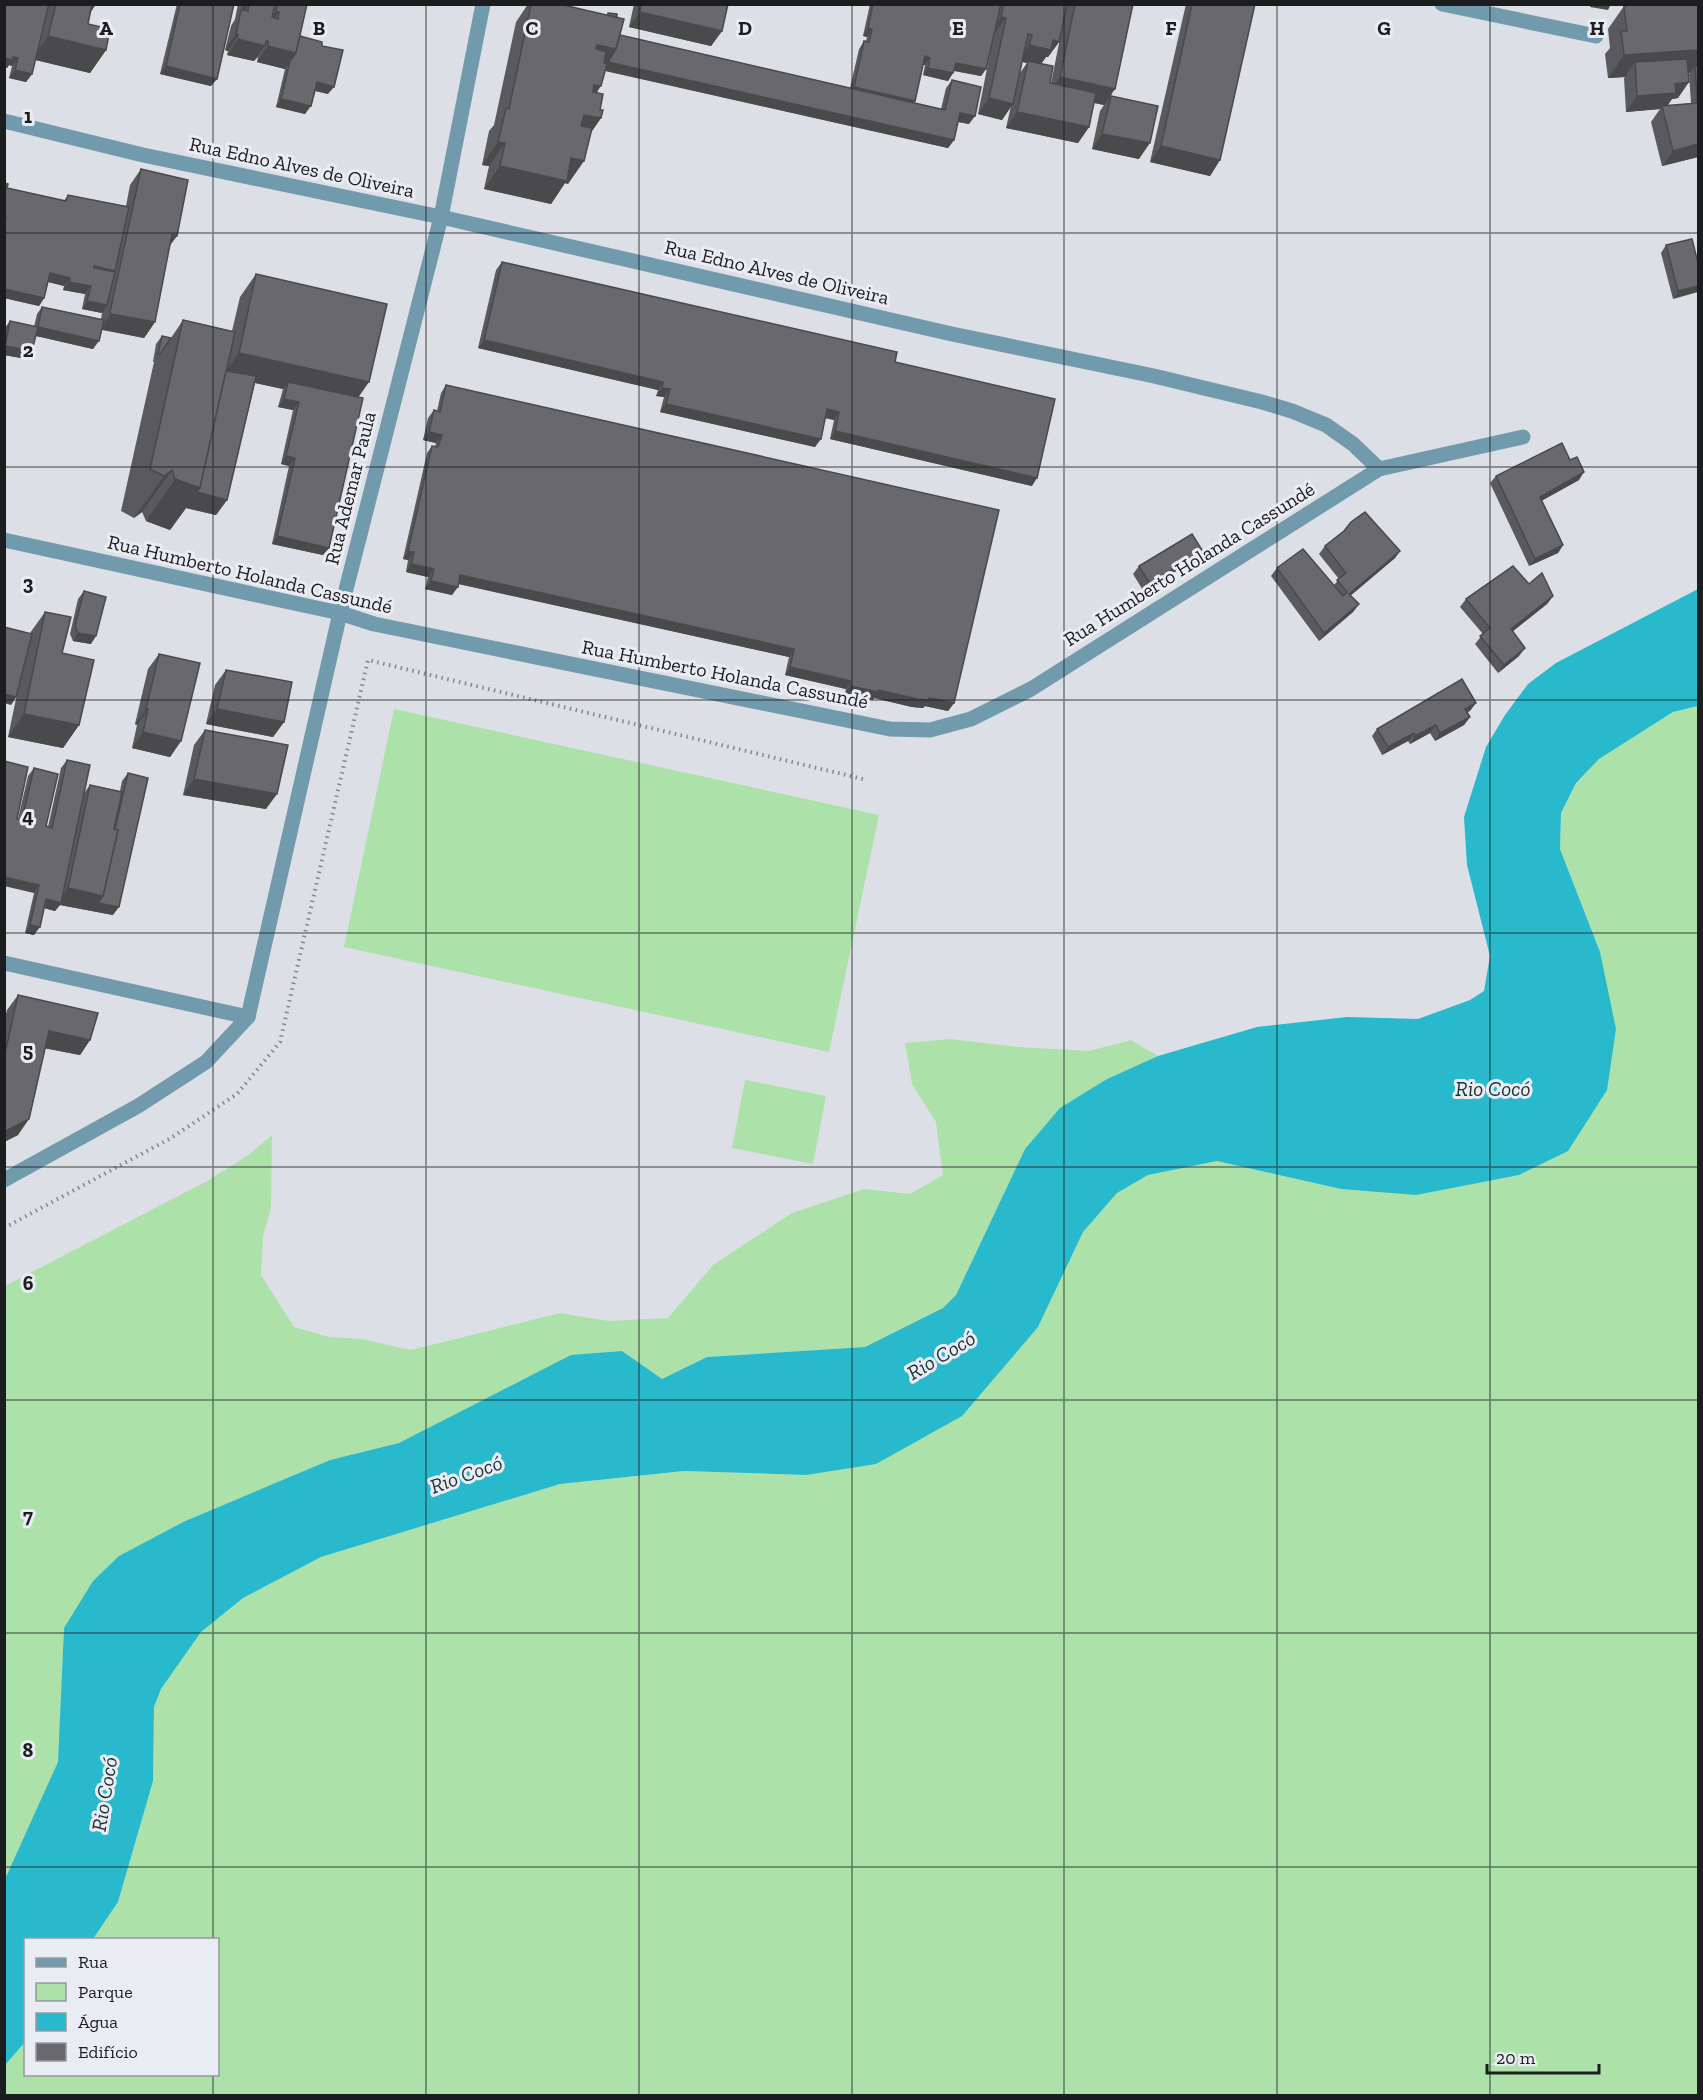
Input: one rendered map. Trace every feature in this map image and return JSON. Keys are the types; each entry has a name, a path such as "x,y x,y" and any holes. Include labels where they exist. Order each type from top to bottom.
{"street":[{"name":"Rua Ademar Paula","path":"248,1017 340,613 441,217 483,4"},
{"path":"1442,4 1596,36"},
{"name":"Rua Edno Alves de Oliveira","path":"4,121 143,154 441,217 940,332 1154,376 1262,402 1326,425 1353,444 1379,469"},
{"path":"1379,469 1523,437"},
{"name":"Rua Humberto Holanda Cassundé","path":"4,540 340,613 374,624 890,729 930,730 971,719 1031,690 1379,469"},
{"path":"4,963 248,1017"},
{"path":"4,1180 138,1106 206,1062 248,1017"}],"path":[{"path":"4,1228 171,1138 237,1094 280,1042 368,660 867,780"}],"green space":[{"path":"1698,706 1698,2095 5,2096 4,2065 24,2043 24,2076 219,2076 219,1938 94,1938 118,1902 153,1781 154,1707 161,1689 201,1632 243,1598 321,1557 560,1484 684,1471 806,1475 1038,1327 1083,1232 1117,1193 1148,1175 1217,1161 1341,1189 1600,952 1560,849 1561,813 1576,783 1599,759 1673,712"},
{"path":"394,709 879,815 829,1052 344,947"},
{"path":"951,1039 1018,1047 1089,1051 1131,1040 1158,1056 1107,1079 1060,1109 1025,1149 956,1295 943,1308 865,1347 707,1357 662,1379 622,1351 399,1443 330,1460 183,1522 119,1556 64,1628 59,1762 5,1879 5,1286 209,1180 250,1154 272,1135 271,1208 263,1236 261,1275 294,1327 329,1337 361,1339 411,1350 560,1313 608,1321 668,1318 713,1265 792,1213 864,1189 910,1194 943,1175 936,1122 912,1084 905,1043"},
{"path":"745,1080 826,1096 813,1164 732,1148"}],"water":[{"name":"Rio Cocó","path":"1698,589 1698,706 1673,712 1599,759 1576,783 1561,813 1560,849 1600,952 1616,1029 1607,1090 1568,1151 1519,1175 1416,1195 1341,1189 1217,1161 1148,1175 1117,1193 1083,1232 1038,1327 962,1416 876,1464 806,1475 684,1471 560,1484 321,1557 243,1598 201,1632 161,1689 154,1707 153,1781 118,1902 94,1938 24,1938 24,2043 5,2065 5,1879 58,1762 64,1628 93,1581 119,1556 183,1522 330,1460 399,1443 571,1355 622,1351 662,1379 707,1357 865,1347 943,1308 956,1295 1025,1149 1060,1108 1107,1079 1158,1056 1257,1027 1347,1017 1418,1019 1470,1000 1484,991 1490,956 1467,865 1464,817 1486,747 1505,715 1528,684 1556,663"}],"building":[{"path":"4,4 49,4 32,74 15,70 18,58 13,57 13,60 4,58"},
{"path":"56,4 92,4 88,24 110,29 106,50 48,36"},
{"path":"180,4 234,4 217,79 166,66"},
{"path":"249,4 275,4 272,17 278,19 279,12 276,11 278,4 307,4 296,53 268,46 268,41 265,46 238,39 236,34 241,10 248,11"},
{"path":"531,4 559,4 624,19 616,49 597,45 596,49 606,52 604,63 607,64 601,86 594,85 593,92 603,94 600,110 603,110 601,118 584,115 581,126 592,128 584,161 571,158 567,181 500,166 505,143 498,142 506,108 509,109"},
{"path":"641,4 728,4 722,31 640,12"},
{"path":"873,4 1001,4 986,69 956,63 953,73 928,68 930,58 925,56 915,101 854,87 864,41 869,42 872,29 868,28"},
{"path":"1004,4 1067,4 1059,42 1053,40 1051,50 1029,45 1032,35 1028,34 1013,104 989,98 1006,18 1001,17"},
{"path":"1075,4 1133,4 1115,89 1060,77"},
{"path":"1192,4 1255,4 1220,160 1161,146"},
{"path":"1698,4 1698,50 1624,55 1621,31 1627,31 1624,6"},
{"path":"620,35 945,110 952,80 981,87 975,116 960,113 954,140 608,62 616,49"},
{"path":"300,36 322,42 322,46 343,50 334,87 317,82 311,106 281,99 290,61 296,53"},
{"path":"1687,59 1689,82 1675,84 1676,93 1637,96 1635,62"},
{"path":"1028,61 1053,66 1050,83 1096,93 1089,127 1017,112"},
{"path":"1695,66 1698,66 1698,100 1697,100"},
{"path":"1111,96 1158,106 1150,143 1102,134"},
{"path":"1698,103 1698,144 1673,151 1662,106"},
{"path":"141,169 188,180 177,236 172,234 155,322 110,312"},
{"path":"4,183 8,184 7,188 66,201 68,195 129,207 115,271 94,266 94,268 115,272 107,305 87,301 91,286 69,282 70,278 50,273 44,298 4,289 4,224 6,217 4,216"},
{"path":"1692,239 1698,263 1698,286 1678,291 1666,245"},
{"path":"502,262 897,352 895,362 1055,399 1037,478 835,431 839,412 827,409 821,439 666,404 670,389 662,388 663,382 484,340"},
{"path":"256,274 387,304 369,382 239,353"},
{"path":"42,307 104,320 99,341 38,327"},
{"path":"183,320 235,332 200,488 175,479 172,470 164,476 150,469"},
{"path":"10,321 38,327 32,351 5,346"},
{"path":"162,336 171,338 158,354"},
{"path":"226,371 256,376 227,500 197,492 200,488"},
{"path":"288,382 363,398 329,548 277,536 295,458 286,456 299,402 284,399"},
{"path":"446,385 999,510 954,703 929,698 929,700 917,699 850,686 851,681 790,667 794,649 460,575 458,587 431,581 434,569 411,564 414,552 408,551 432,446 438,447 442,435 429,432 434,410 440,412"},
{"path":"1562,443 1570,460 1577,457 1584,472 1540,497 1563,545 1535,559 1496,476"},
{"path":"1365,512 1400,551 1349,594 1359,604 1324,633 1277,568 1303,549 1343,596 1347,592 1337,580 1346,573 1325,546"},
{"path":"1192,534 1202,550 1150,584 1139,566"},
{"path":"1513,566 1529,584 1542,573 1553,596 1511,629 1525,648 1504,665 1480,636 1490,628 1466,599"},
{"path":"84,591 106,597 96,636 78,633 75,626"},
{"path":"45,612 71,617 62,653 94,660 79,725 24,714"},
{"path":"4,627 32,634 16,697 4,694"},
{"path":"159,654 200,663 181,741 143,732"},
{"path":"226,670 292,682 284,722 217,709"},
{"path":"1462,679 1476,703 1465,709 1470,717 1440,733 1436,725 1415,736 1414,733 1388,747 1377,729"},
{"path":"205,730 288,745 277,794 194,779"},
{"path":"67,760 90,765 61,903 46,899 40,927 30,925 39,885 4,877 4,761 28,767 17,819 22,820 34,768 58,774 46,826 52,828"},
{"path":"128,773 148,778 119,907 98,903 103,896"},
{"path":"90,785 122,792 114,829 118,830 103,896 68,888"},
{"path":"18,995 98,1013 90,1040 49,1031 29,1119 4,1132 4,1058"}]}
